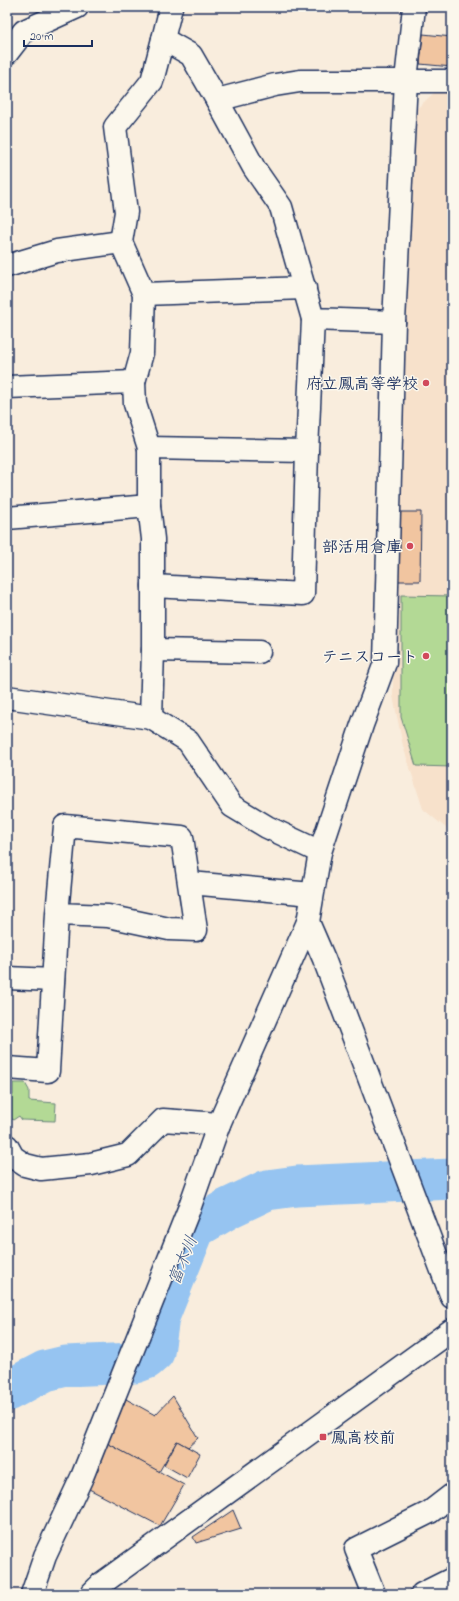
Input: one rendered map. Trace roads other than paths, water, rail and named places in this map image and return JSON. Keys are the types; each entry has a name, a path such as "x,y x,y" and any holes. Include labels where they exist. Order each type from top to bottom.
{"street":[{"path":"7,53 24,31 77,7"},
{"path":"151,718 153,650 153,540 149,506 149,448 135,404 134,382 142,353 144,294 121,242 126,212 115,127 152,81 171,7"},
{"path":"32,1594 45,1556 82,1477 189,1209 219,1124 308,922 320,852 362,725 385,663 394,322 406,80 414,7"},
{"path":"153,586 302,594 306,451 313,319 281,207 254,168 191,55 162,39"},
{"path":"217,100 275,85 300,81 452,81"},
{"path":"7,266 57,251 121,242"},
{"path":"144,294 305,288"},
{"path":"313,319 394,322"},
{"path":"7,387 134,382"},
{"path":"149,448 306,451"},
{"path":"7,518 149,506"},
{"path":"153,650 259,652"},
{"path":"7,698 151,718 188,741 232,806 267,827 320,852"},
{"path":"7,1068 48,1071 52,980 57,914 65,826 182,837 196,930 169,929 108,916 57,914"},
{"path":"190,883 312,894"},
{"path":"308,922 324,959 452,1297"},
{"path":"7,978 52,980"},
{"path":"7,1146 13,1157 25,1165 41,1169 91,1164 128,1155 163,1120 219,1124"},
{"path":"91,1594 102,1584 452,1330"},
{"path":"374,1594 356,1549 430,1512 452,1495"},
{"path":"422,1594 452,1579"}],"waterway":[{"name":"富木川","path":"7,1391 45,1371 66,1366 135,1363 146,1359 154,1352 159,1317 195,1228 229,1208 267,1190 297,1186 452,1179"}],"place":[{"name":"府立鳳高等学校","path":"426,383"},
{"name":"部活用倉庫","path":"410,546"},
{"name":"テニスコート","path":"426,656"},
{"name":"鳳高校前","path":"323,1437"}]}
